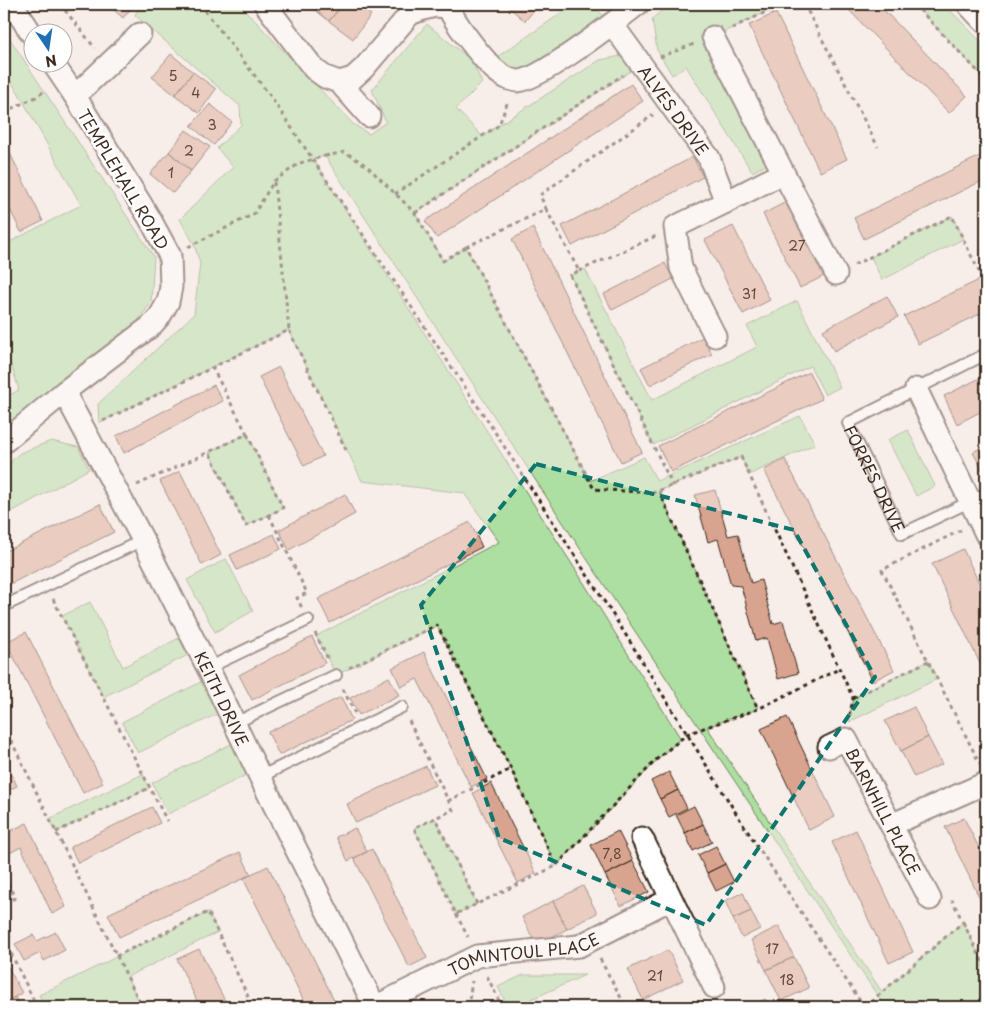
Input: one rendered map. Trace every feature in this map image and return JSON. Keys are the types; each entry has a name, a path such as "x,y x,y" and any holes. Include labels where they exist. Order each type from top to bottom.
{"street":[{"path":"12,4 24,22"},
{"path":"265,4 314,69 325,77 339,82 369,116"},
{"path":"339,82 353,78 364,68 410,14 423,9 448,5 464,32 488,63 501,75 516,81 531,78 547,68 638,4"},
{"path":"971,4 986,20"},
{"name":"ALVES DRIVE","path":"612,24 709,158 726,202"},
{"path":"75,96 140,34"},
{"path":"713,37 836,274"},
{"name":"TEMPLEHALL ROAD","path":"58,72 150,219 170,256 171,287 168,302 160,316 151,326 122,350 64,392"},
{"path":"715,336 681,268 675,227 783,173"},
{"path":"916,389 981,512"},
{"path":"4,442 64,392"},
{"name":"KEITH DRIVE","path":"64,392 119,494 208,668 375,1007"},
{"name":"BARNHILL PLACE","path":"837,743 891,825 930,899"},
{"path":"891,825 984,775"},
{"path":"642,838 714,988"},
{"name":"TOMINTOUL PLACE","path":"375,1007 477,956 579,946 671,899"}],"lane":[{"name":"FORRES DRIVE","path":"981,512 902,534 848,423 986,354"},
{"path":"4,606 143,540"},
{"path":"208,668 308,620"},
{"path":"235,723 336,675"},
{"path":"260,776 402,707"}],"path":[{"path":"60,4 108,64"},
{"path":"200,4 270,97 486,418 624,632 744,826 864,1007"},
{"path":"415,213 641,64 713,37 783,4"},
{"path":"804,4 878,147"},
{"path":"914,4 986,80"},
{"path":"4,112 36,97 55,72"},
{"path":"395,194 499,125 516,81"},
{"path":"579,271 540,196 670,104"},
{"path":"170,256 254,214 274,181 300,163 345,152 367,166 415,213 443,261 466,247 546,209"},
{"path":"274,181 289,330 346,450"},
{"path":"836,274 952,216 986,286"},
{"path":"673,486 570,275 675,227"},
{"path":"466,247 594,489 653,493 741,457 853,698"},
{"path":"84,430 289,330"},
{"path":"210,452 246,526 283,508 212,367"},
{"path":"119,494 247,434"},
{"path":"659,491 758,709"},
{"path":"981,512 882,570 984,775"},
{"path":"269,515 307,593 297,598 308,620"},
{"path":"46,586 167,821"},
{"path":"336,675 437,625 511,769 556,866"},
{"path":"837,743 853,698 928,661"},
{"path":"402,707 453,810 414,828 456,914 556,866 657,759 687,734 758,709 839,669"},
{"path":"4,726 142,1007"},
{"path":"448,801 511,769"},
{"path":"56,832 149,788"},
{"path":"435,818 478,904"},
{"path":"4,876 15,898 4,904"},
{"path":"116,956 208,912 253,1007"},
{"path":"963,922 986,969"},
{"path":"4,939 37,1007"},
{"path":"590,940 626,1007"}],"highlighted area":[{"path":"536,464 794,530 875,677 706,925 499,838 421,605"}],"green space":[{"path":"141,4 239,4 353,124 369,134 386,122 372,90 427,24 472,61 482,83 456,109 482,136 600,60 621,56 641,64 415,213 443,261 466,247 590,481 644,457 657,481 800,416 815,444 749,475 741,457 659,491 758,709 707,727 882,992 963,922 986,969 986,1007 885,1007 577,544 325,156 313,159 577,572 681,739 664,753 556,866 511,769 437,626 336,675 316,636 499,542 464,493 362,481 289,330 99,423 98,404 194,314 200,263 194,244 180,219 233,167 217,148 241,125 240,106 135,15"},
{"path":"575,4 591,4 612,24 531,78 488,63"},
{"path":"669,4 783,4 713,37 776,160 752,172 686,66 672,75 657,50 652,19"},
{"path":"914,4 944,4 986,47 986,80"},
{"path":"4,30 22,57 22,72 32,72 154,257 151,303 125,339 4,430 4,398 19,390 4,341 4,245 81,205 18,92 4,71"},
{"path":"952,216 963,239 882,280 871,257"},
{"path":"585,269 652,400 757,347 747,326 797,301 840,387 825,395 810,366 653,445 570,275"},
{"path":"908,430 935,486 916,496 888,440"},
{"path":"247,434 283,508 246,526 209,452"},
{"path":"51,441 78,447 89,469 4,516 4,468 20,453"},
{"path":"226,559 253,611 215,632 187,580"},
{"path":"90,602 123,667 179,638 188,655 103,697 62,616"},
{"path":"928,661 937,679 849,722 853,698"},
{"path":"205,680 221,712 138,753 122,722"},
{"path":"235,742 250,773 168,814 152,783"},
{"path":"143,774 149,788 56,832 49,819"},
{"path":"435,818 477,904 456,914 414,828"},
{"path":"208,912 218,932 127,977 142,1007 45,1007 39,995"},
{"path":"523,975 585,975 514,1007 508,1007 498,987"}],"building":[{"path":"107,4 135,4 123,18"},
{"path":"308,4 343,4 329,21"},
{"path":"343,4 356,4 371,15 353,39 329,21"},
{"path":"505,4 539,4 525,21"},
{"path":"843,4 878,4 967,96 949,113"},
{"path":"776,13 847,159 820,172 749,25"},
{"path":"171,54 193,72 175,95 152,77"},
{"path":"193,72 216,89 199,113 175,95"},
{"path":"631,84 643,101 437,238 425,221"},
{"path":"210,104 232,122 214,145 191,126"},
{"path":"186,130 210,147 191,171 169,152"},
{"path":"4,141 43,221 21,232 4,197"},
{"path":"169,152 191,171 173,193 150,174"},
{"path":"986,153 986,179 864,239 854,218"},
{"path":"693,157 703,177 572,246 562,226"},
{"path":"790,200 828,274 800,288 763,214"},
{"path":"733,226 770,300 743,314 705,240"},
{"path":"533,228 642,452 621,462 512,239"},
{"path":"665,263 673,279 612,310 604,294"},
{"path":"979,280 986,295 986,311 918,344 904,316"},
{"path":"887,296 898,317 834,351 823,330"},
{"path":"703,337 712,354 650,385 641,368"},
{"path":"279,367 323,456 304,466 259,377"},
{"path":"809,372 822,399 671,472 658,446"},
{"path":"986,375 986,409 957,424 944,396"},
{"path":"214,385 223,401 124,453 116,436"},
{"path":"986,445 986,478 973,452"},
{"path":"785,459 894,670 873,681 764,470"},
{"path":"180,471 221,555 202,565 160,481"},
{"path":"715,490 728,536 738,534 751,583 761,580 773,624 783,621 798,673 778,679 767,638 756,641 741,586 731,585 718,539 708,542 695,495"},
{"path":"345,494 355,514 289,550 279,530"},
{"path":"100,504 114,532 4,587 4,552"},
{"path":"470,522 482,547 330,623 318,599"},
{"path":"274,534 281,549 237,570 230,555"},
{"path":"963,549 986,598 986,676 932,564"},
{"path":"26,632 103,783 83,793 6,642"},
{"path":"312,637 325,663 252,700 239,675"},
{"path":"424,652 487,779 471,787 417,679 401,687 392,668"},
{"path":"389,677 399,695 359,715 350,698"},
{"path":"341,697 352,720 279,755 268,732"},
{"path":"914,707 928,737 901,751 885,721"},
{"path":"787,717 835,817 809,830 761,729"},
{"path":"928,737 942,764 914,777 901,751"},
{"path":"4,758 17,786 4,792"},
{"path":"426,766 435,785 356,823 347,804"},
{"path":"669,772 678,790 660,799 651,781"},
{"path":"491,783 536,873 518,883 473,793"},
{"path":"678,790 687,808 669,817 660,799"},
{"path":"694,806 703,824 685,833 676,815"},
{"path":"152,807 160,823 78,863 70,847"},
{"path":"964,818 986,862 986,911 945,827"},
{"path":"27,823 66,907 52,914 21,847 4,856 4,834"},
{"path":"703,824 712,842 693,851 685,833"},
{"path":"355,828 367,852 348,861 336,837"},
{"path":"856,830 913,952 889,963 832,842"},
{"path":"618,831 633,861 605,875 591,845"},
{"path":"716,846 725,864 707,873 698,855"},
{"path":"372,849 427,958 409,967 354,858"},
{"path":"240,852 251,875 119,937 108,914"},
{"path":"633,861 649,892 621,906 605,875"},
{"path":"725,864 734,882 716,891 707,873"},
{"path":"268,866 337,1006 307,1007 243,878"},
{"path":"583,886 597,913 567,929 553,901"},
{"path":"743,892 751,911 733,919 725,901"},
{"path":"553,901 567,929 536,945 522,917"},
{"path":"751,911 760,929 742,938 733,919"},
{"path":"779,926 794,957 766,970 751,940"},
{"path":"56,932 65,950 44,961 40,953 24,961 15,944 33,935 37,941"},
{"path":"199,949 228,1007 200,1007 177,959"},
{"path":"668,950 683,980 643,1000 628,969"},
{"path":"794,957 809,988 781,1001 766,970"},
{"path":"8,967 22,993 4,1003 4,969"},
{"path":"15,997 20,1007 6,1007 4,1003"},
{"path":"765,999 770,1007 750,1007"}]}
